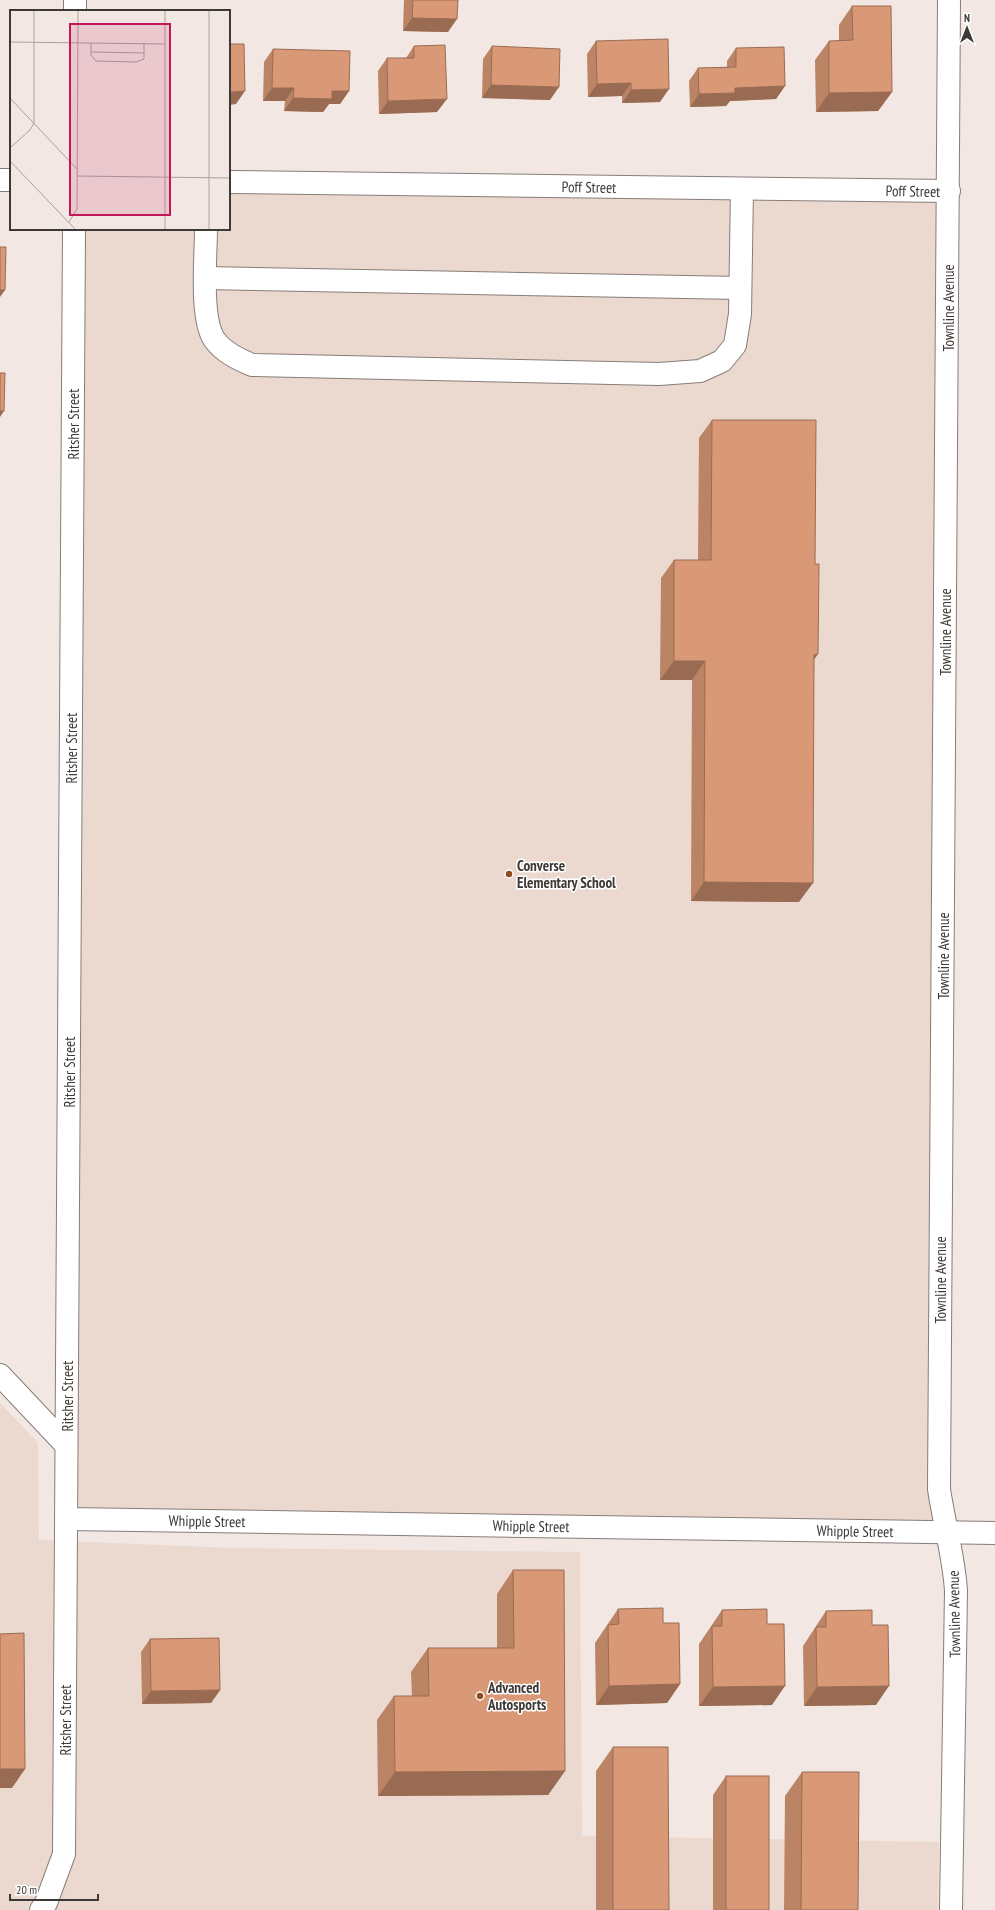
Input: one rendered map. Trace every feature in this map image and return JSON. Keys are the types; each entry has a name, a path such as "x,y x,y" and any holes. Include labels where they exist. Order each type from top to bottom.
{"street":[{"name":"Townline Avenue","path":"950,0 939,1481 946,1532 954,1568 956,1592 951,1910"},
{"name":"Poff Street","path":"230,182 949,191"},
{"path":"206,230 205,309 214,338 232,356 252,365 651,374 700,371 722,360 735,345 740,314 742,189"},
{"name":"Ritsher Street","path":"41,1910 46,1903 64,1854 74,230"},
{"path":"206,278 740,288"},
{"path":"0,1375 66,1444"},
{"name":"Whipple Street","path":"67,1518 995,1533"}],"shaded area":[{"name":"Converse Elementary School","path":"230,182 949,191 946,1532 67,1519 74,230 230,230"},
{"path":"0,1403 38,1443 39,1540 233,1548 580,1552 582,1836 939,1842 938,1910 0,1910"}],"building":[{"path":"413,0 458,0 457,19 412,18"},
{"path":"852,6 891,6 892,92 829,93 829,41 853,40"},
{"path":"668,39 669,89 631,90 631,83 597,84 596,41"},
{"path":"230,44 244,44 245,91 230,92"},
{"path":"445,45 447,99 388,101 387,58 414,58 414,46"},
{"path":"492,46 560,49 559,87 491,85"},
{"path":"784,47 785,86 735,88 735,93 699,94 698,68 736,67 736,48"},
{"path":"273,49 350,51 349,91 332,91 332,99 293,98 294,88 272,88"},
{"path":"0,247 6,247 5,290 0,290"},
{"path":"0,373 5,373 4,411 0,411"},
{"path":"712,420 816,420 815,564 819,564 818,654 814,655 813,883 704,882 705,661 674,661 674,560 711,560"},
{"name":"Advanced Autosports","path":"513,1570 564,1570 565,1771 395,1772 394,1696 429,1696 428,1648 514,1648"},
{"path":"663,1608 663,1623 679,1623 680,1684 609,1686 608,1625 619,1624 618,1609"},
{"path":"767,1609 767,1624 784,1624 785,1686 713,1687 712,1626 722,1626 722,1610"},
{"path":"872,1610 872,1625 888,1625 889,1686 817,1687 816,1627 826,1627 826,1611"},
{"path":"24,1633 25,1769 0,1769 0,1634"},
{"path":"219,1638 220,1690 151,1691 150,1639"},
{"path":"613,1747 668,1747 669,1910 613,1910"},
{"path":"802,1772 859,1772 858,1910 801,1910"},
{"path":"726,1776 769,1776 769,1910 726,1910"}],"place":[{"name":"Converse Elementary School","path":"509,874"},
{"name":"Advanced Autosports","path":"480,1696"}]}
